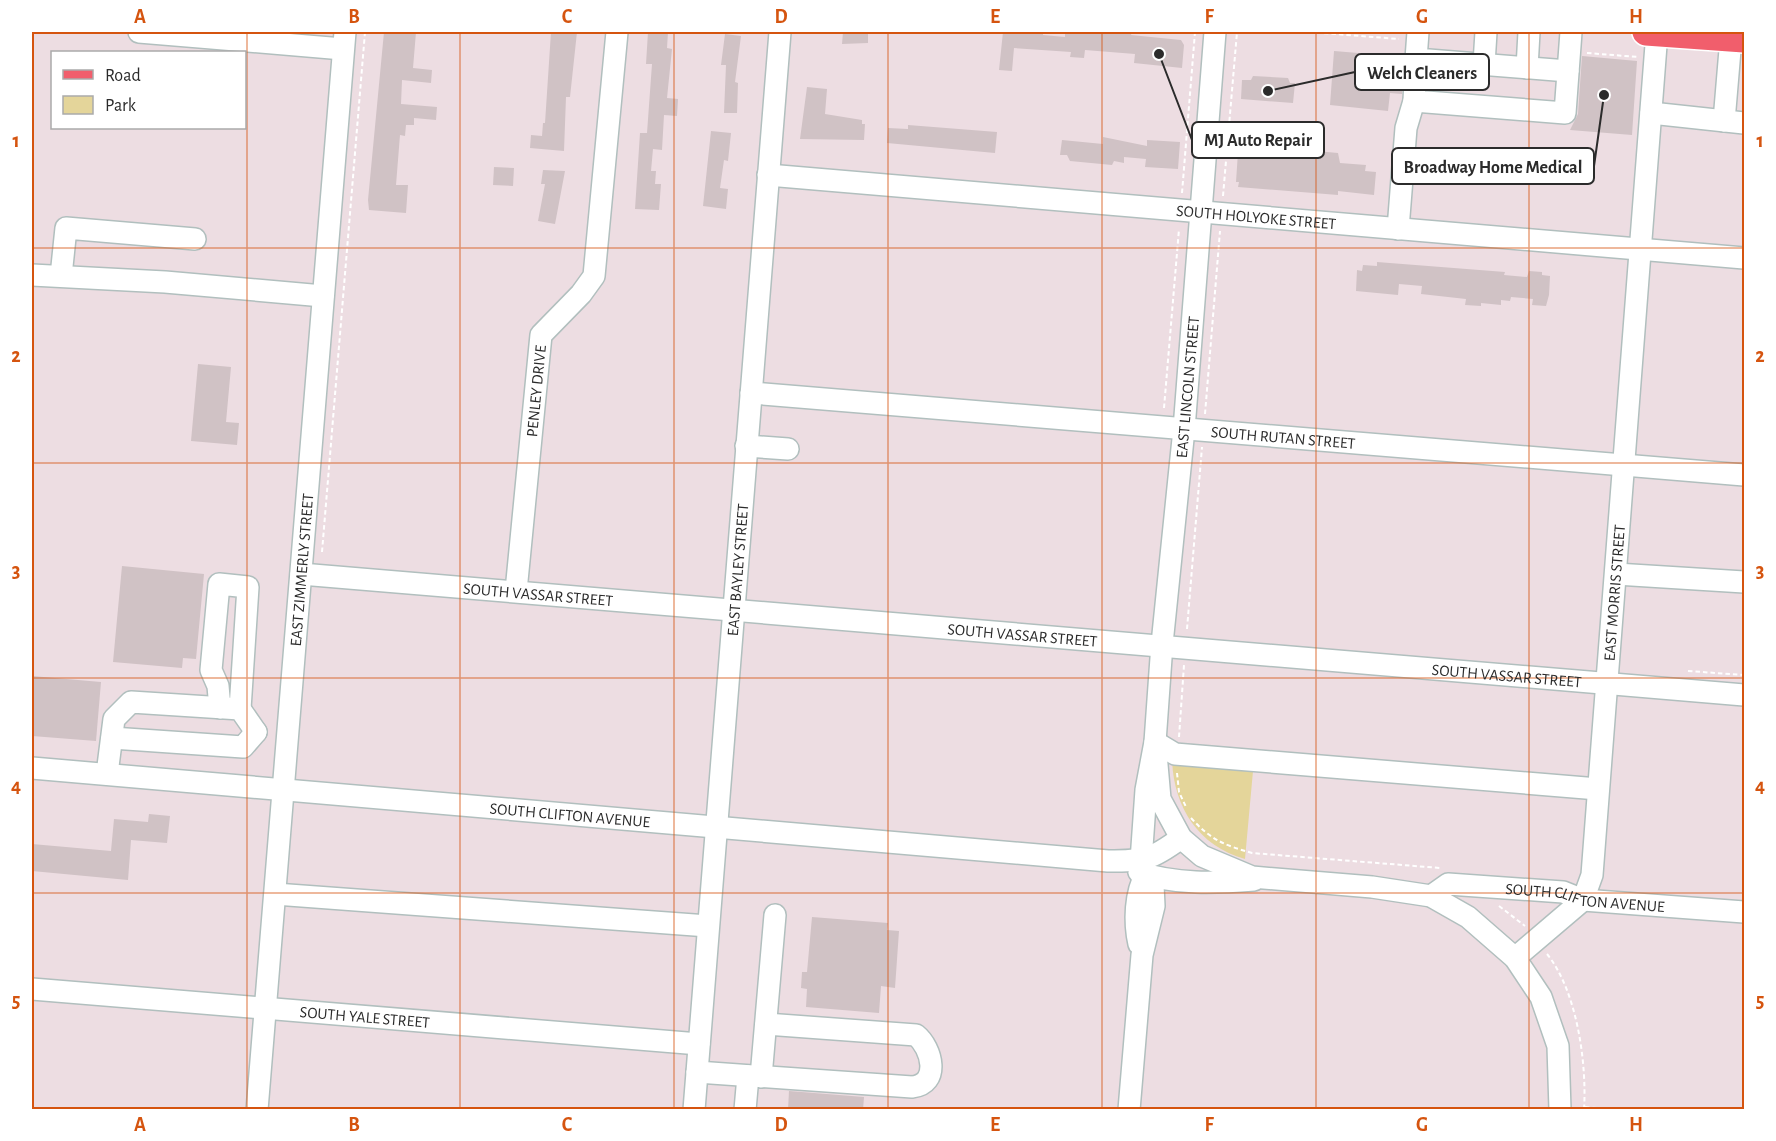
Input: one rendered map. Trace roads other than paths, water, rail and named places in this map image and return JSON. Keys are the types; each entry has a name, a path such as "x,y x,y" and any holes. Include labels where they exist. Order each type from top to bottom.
{"main road":[{"path":"1653,32 1738,38"}],"street":[{"path":"139,32 344,40"},
{"name":"PENLEY DRIVE","path":"516,591 541,335 581,294 594,276 616,32"},
{"name":"EAST BAYLEY STREET","path":"694,1110 780,32"},
{"name":"EAST LINCOLN STREET","path":"1129,1110 1142,956 1137,923 1139,893 1144,868 1146,790 1155,742 1162,645 1194,430 1211,212 1215,32"},
{"path":"1398,229 1406,128 1414,101 1418,32"},
{"path":"1484,64 1486,32"},
{"path":"1527,68 1529,32"},
{"path":"1414,101 1565,113 1571,32"},
{"name":"EAST MORRIS STREET","path":"1583,900 1592,875 1642,250 1651,113 1653,32"},
{"path":"1651,113 1734,122 1738,38"},
{"name":"EAST ZIMMERLY STREET","path":"257,1110 287,733 310,575 323,296 344,40"},
{"path":"1416,59 1568,71"},
{"name":"SOUTH HOLYOKE STREET","path":"768,175 1744,258"},
{"path":"61,276 66,228 195,239"},
{"path":"32,275 165,282 323,296"},
{"name":"SOUTH RUTAN STREET","path":"751,393 1744,475"},
{"path":"747,446 788,449"},
{"path":"1616,574 1744,582"},
{"name":"SOUTH VASSAR STREET","path":"310,575 1744,695"},
{"path":"230,708 248,587 219,584 211,670 218,687 230,708 256,732 287,733"},
{"path":"107,774 114,719 131,702 230,708"},
{"path":"112,738 243,747 256,732"},
{"path":"1155,742 1178,754 1598,789"},
{"name":"EAST LINCOLN STREET","path":"1155,742 1160,799 1181,838"},
{"name":"SOUTH CLIFTON AVENUE","path":"32,768 1108,861 1214,883 1279,879"},
{"name":"SOUTH CLIFTON AVENUE","path":"1144,868 1157,855 1181,838 1202,856 1252,877 1372,887 1431,896 1468,917 1515,958"},
{"name":"SOUTH CLIFTON AVENUE","path":"1431,896 1448,884 1563,892 1583,900 1744,912"},
{"path":"275,894 708,926"},
{"path":"1560,1110 1558,1046 1541,997 1515,958 1583,900"},
{"path":"745,1110 766,1024 775,915"},
{"name":"SOUTH YALE STREET","path":"32,989 699,1044"},
{"path":"697,1072 918,1086 927,1077 931,1057 925,1042 916,1035 766,1024"}],"place":[{"name":"MJ Auto Repair","path":"1159,54"},
{"name":"Welch Cleaners","path":"1268,91"},
{"name":"Broadway Home Medical","path":"1604,95"}]}
